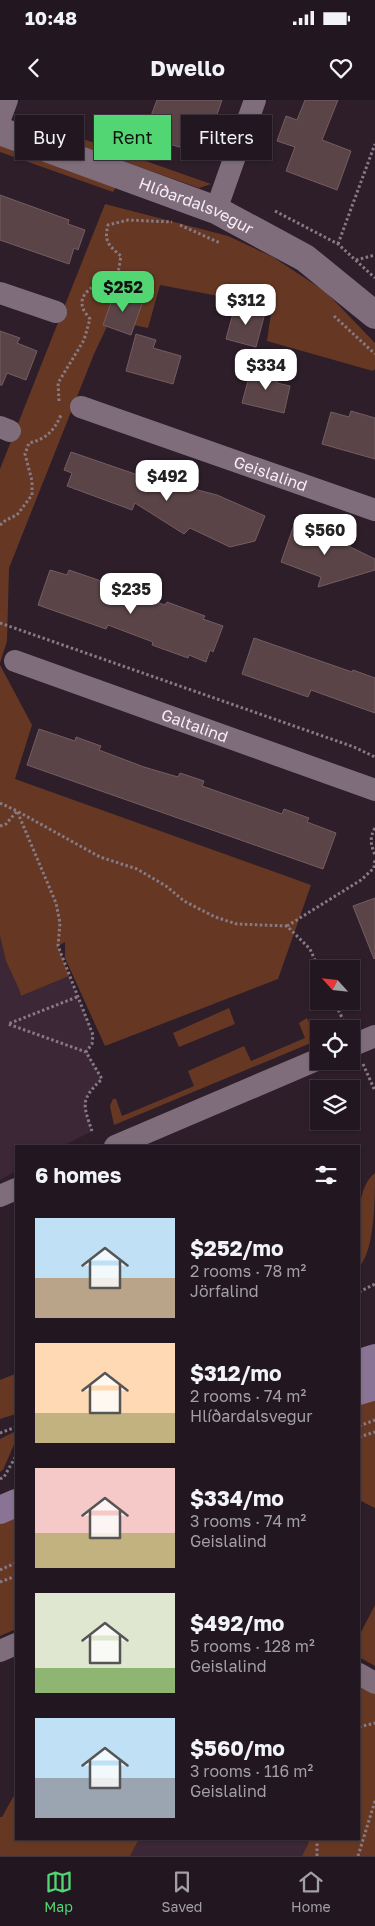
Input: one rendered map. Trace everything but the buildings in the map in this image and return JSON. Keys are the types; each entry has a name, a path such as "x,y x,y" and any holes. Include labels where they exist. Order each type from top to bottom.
{"main road":[{"path":"360,1363 375,1358"},
{"path":"360,1391 375,1386"},
{"path":"0,1510 15,1503"}],"street":[{"path":"0,119 7,100"},
{"path":"216,210 255,100"},
{"name":"Hlíðardalsvegur","path":"0,131 216,210 305,258 375,314"},
{"path":"0,293 56,312"},
{"name":"Geislalind","path":"81,407 375,510"},
{"name":"Galtalind","path":"15,661 375,790"},
{"path":"360,1049 375,1036"},
{"path":"117,1145 310,1063"},
{"path":"0,1196 15,1189"},
{"path":"0,1651 15,1644"},
{"path":"360,1675 375,1683"}],"path":[{"path":"338,244 375,144"},
{"path":"156,215 222,243"},
{"path":"0,525 17,515 32,495 32,481 24,454 29,443 41,440 53,432 61,415 58,383 84,340 90,319 82,307 83,297 89,289 118,273 121,256 110,246 105,235 108,225 128,220 172,222"},
{"path":"356,260 375,255"},
{"path":"330,312 375,354"},
{"path":"0,623 354,747 375,757"},
{"path":"0,803 17,810 100,857 137,868 166,886 184,901 215,917 237,924 287,926 361,880 374,868 375,857 371,835 375,828"},
{"path":"0,826 6,824 17,810"},
{"path":"17,810 56,903 60,923 58,946 92,1035 92,1044 86,1052"},
{"path":"287,926 310,949 315,960"},
{"path":"77,997 8,1024 86,1052 102,1079 90,1091 84,1106 92,1131"},
{"path":"360,1060 375,1091"},
{"path":"360,1292 375,1284"},
{"path":"360,1426 375,1420"},
{"path":"0,1434 15,1427"},
{"path":"360,1437 375,1432"},
{"path":"0,1478 4,1477 15,1458"},
{"path":"0,1570 15,1563"},
{"path":"0,1582 15,1576"},
{"path":"360,1726 375,1723"},
{"path":"358,1856 375,1801"},
{"path":"317,1840 317,1856"}],"shaded area":[{"path":"84,139 94,143 94,151 84,147"},
{"path":"0,144 15,150 15,157 0,152"},
{"path":"23,160 43,160 116,187 113,192"},
{"path":"120,160 143,160 211,184 199,188"},
{"path":"105,204 228,236 273,257 326,292 375,343 375,369 373,371 267,341 272,306 160,285 148,328 110,320 94,354 9,568 7,641 0,663 0,469"},
{"path":"0,665 32,725 15,779 311,885 278,979 105,1046 65,958 65,942 58,946 69,976 21,996 6,961 0,936"},
{"path":"0,936 6,961 21,996 69,976 93,1035 92,1044 87,1052 102,1079 90,1091 84,1106 92,1131 65,1145 15,1145 15,1172 0,1180"},
{"path":"229,1008 235,1024 179,1047 173,1033"},
{"path":"307,1018 310,1024 310,1043 114,1125 110,1106 113,1099 116,1099 122,1116 194,1086 188,1071 244,1046 251,1061 305,1038 299,1023"},
{"path":"375,1173 371,1236 368,1249 360,1265 360,1203 368,1181"},
{"path":"15,1374 15,1414 0,1419 0,1380"},
{"path":"375,1394 375,1508 360,1500 360,1399"},
{"path":"15,1432 15,1442 3,1470 0,1472 0,1439"},
{"path":"15,1518 15,1629 0,1636 0,1524"},
{"path":"375,1605 375,1666 360,1658 360,1634"},
{"path":"360,1686 375,1694 375,1856 302,1856 309,1842 305,1840 360,1840"},
{"path":"15,1794 15,1840 138,1840 130,1856 0,1856 0,1817 2,1817"},
{"path":"138,1840 305,1840 309,1842 302,1856 130,1856"}]}
